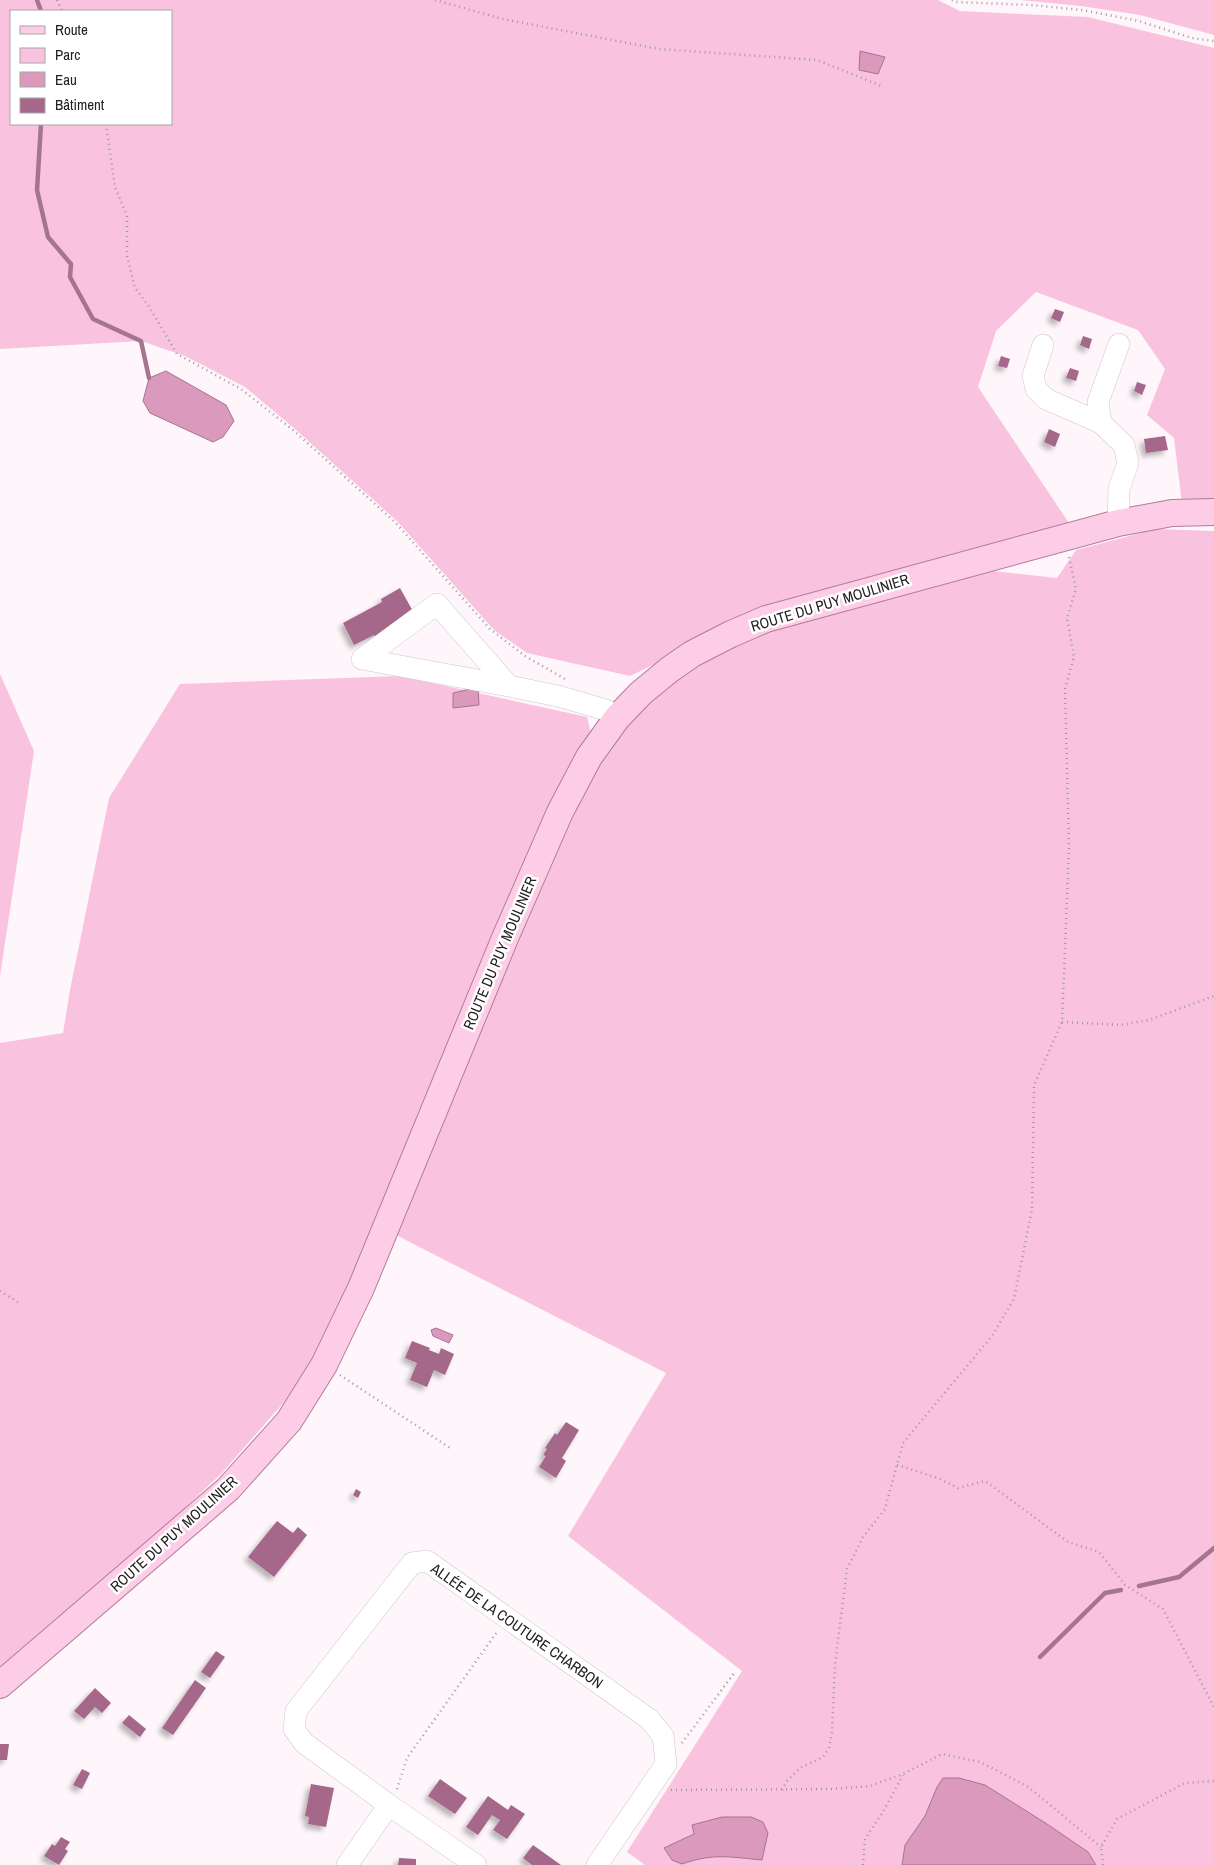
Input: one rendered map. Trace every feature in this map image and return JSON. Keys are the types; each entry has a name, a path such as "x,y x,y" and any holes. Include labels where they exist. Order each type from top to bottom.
{"main road":[{"name":"ROUTE DU PUY MOULINIER","path":"0,1685 228,1489 289,1421 324,1365 361,1288 501,947 560,812 589,757 617,718 640,693 692,654 731,634 766,620 1118,523 1172,513 1214,512"}],"street":[{"path":"1101,422 1098,402 1119,344"},
{"path":"1044,345 1032,376 1036,389 1046,399 1101,422 1124,445 1128,463 1119,489 1118,523"},
{"path":"509,686 437,604 362,659 509,686 606,710 617,718"},
{"name":"ALLÉE DE LA COUTURE CHARBON","path":"476,1865 304,1743 294,1729 296,1712 412,1562 427,1561 649,1719 663,1736 666,1764"},
{"path":"598,1865 666,1764"},
{"path":"347,1865 389,1805"}],"path":[{"path":"435,0 503,19 659,49 817,60 884,87"},
{"path":"952,0 956,2 1031,5 1082,10 1140,22 1192,38 1214,41"},
{"path":"106,125 115,187 127,216 127,256 134,288 148,306 177,354 241,389 293,430 395,522 490,629 525,656 564,677 581,703"},
{"path":"782,1790 787,1781 800,1768 823,1757 829,1748 832,1732 834,1664 847,1569 863,1536 885,1509 903,1443 992,1336 1014,1299 1032,1209 1034,1084 1062,1022 1069,848 1065,689 1074,657 1067,618 1076,589 1065,537"},
{"path":"1062,1022 1121,1025 1149,1020 1214,996"},
{"path":"0,1291 22,1304"},
{"path":"324,1365 450,1448"},
{"path":"897,1465 938,1478 958,1488 986,1481 1068,1542 1099,1552 1125,1585 1163,1609 1214,1707"},
{"path":"389,1805 395,1794 407,1758 507,1619"},
{"path":"666,1764 735,1672"},
{"path":"649,1788 687,1791 782,1790 870,1786 903,1774 942,1754 980,1762 1027,1786 1101,1847"},
{"path":"863,1865 865,1839 883,1812 903,1774"},
{"path":"1103,1865 1101,1847 1117,1819 1185,1783 1214,1781"}],"green space":[{"path":"0,0 938,0 960,11 1088,17 1214,48 1214,506 1182,504 1174,438 1147,415 1165,369 1138,330 1036,292 996,331 978,387 1071,526 784,602 630,676 527,653 494,630 397,521 295,429 245,387 185,356 141,341 0,349"},
{"path":"1020,0 1214,0 1214,35 1140,15 1081,6"},
{"path":"1156,529 1214,531 1214,1865 645,1865 627,1852 742,1671 568,1536 666,1373 392,1233 556,843 594,764 645,701 706,657 801,619 993,571 1057,578 1076,550"},
{"path":"0,674 34,751 0,976"},
{"path":"400,676 587,717 591,733 324,1340 285,1401 221,1474 23,1659 0,1672 0,1043 63,1033 109,798 180,684"}],"water":[{"path":"860,51 885,57 878,74 859,70"},
{"path":"166,371 226,405 234,421 223,437 213,442 150,413 143,401 149,378"},
{"path":"478,687 479,705 453,708 453,693"},
{"path":"436,1328 453,1335 449,1343 433,1336 431,1330"},
{"path":"943,1778 959,1778 985,1785 1088,1852 1096,1865 902,1865 905,1845 925,1816 937,1787"},
{"path":"722,1817 751,1817 763,1822 768,1833 762,1860 712,1857 682,1864 672,1860 664,1848 694,1834 692,1825"}],"building":[{"path":"1055,309 1064,312 1060,322 1051,318"},
{"path":"1083,336 1092,339 1089,349 1080,345"},
{"path":"1001,356 1010,359 1007,368 998,366"},
{"path":"1070,368 1079,371 1076,381 1066,378"},
{"path":"1137,382 1146,385 1142,395 1134,391"},
{"path":"1049,429 1060,434 1055,447 1044,442"},
{"path":"1165,436 1168,450 1146,453 1144,439"},
{"path":"400,588 414,613 375,637 374,635 354,645 343,623 382,602 381,599"},
{"path":"412,1341 430,1348 429,1350 439,1354 441,1348 454,1354 445,1375 434,1370 427,1387 410,1380 417,1363 405,1358"},
{"path":"566,1422 579,1430 562,1458 566,1461 556,1478 539,1467 546,1456 543,1455 547,1449 545,1448 555,1433 557,1435"},
{"path":"356,1489 361,1492 358,1498 353,1495"},
{"path":"277,1521 293,1533 298,1527 307,1535 274,1577 248,1557"},
{"path":"216,1651 225,1657 210,1678 201,1672"},
{"path":"195,1680 206,1688 173,1735 162,1728"},
{"path":"95,1688 111,1703 102,1713 95,1707 84,1719 74,1711"},
{"path":"129,1715 146,1729 140,1737 122,1723"},
{"path":"0,1744 9,1744 7,1760 0,1760"},
{"path":"82,1769 90,1773 82,1789 73,1785"},
{"path":"440,1779 467,1798 455,1814 428,1796"},
{"path":"311,1784 334,1788 326,1827 308,1824 309,1817 305,1816"},
{"path":"488,1796 508,1810 511,1805 525,1814 507,1839 493,1830 500,1820 492,1815 478,1835 466,1827"},
{"path":"61,1837 70,1842 65,1849 68,1851 59,1865 44,1856 52,1844 55,1846"},
{"path":"533,1845 561,1865 532,1865 523,1858"},
{"path":"399,1858 416,1859 416,1865 398,1865"}],"waterway":[{"path":"37,0 41,10"},
{"path":"41,125 37,190 48,237 71,264 70,277 93,319 141,341 149,378"},
{"path":"1139,1586 1179,1577 1214,1548"},
{"path":"1040,1657 1105,1593 1121,1590"}]}
